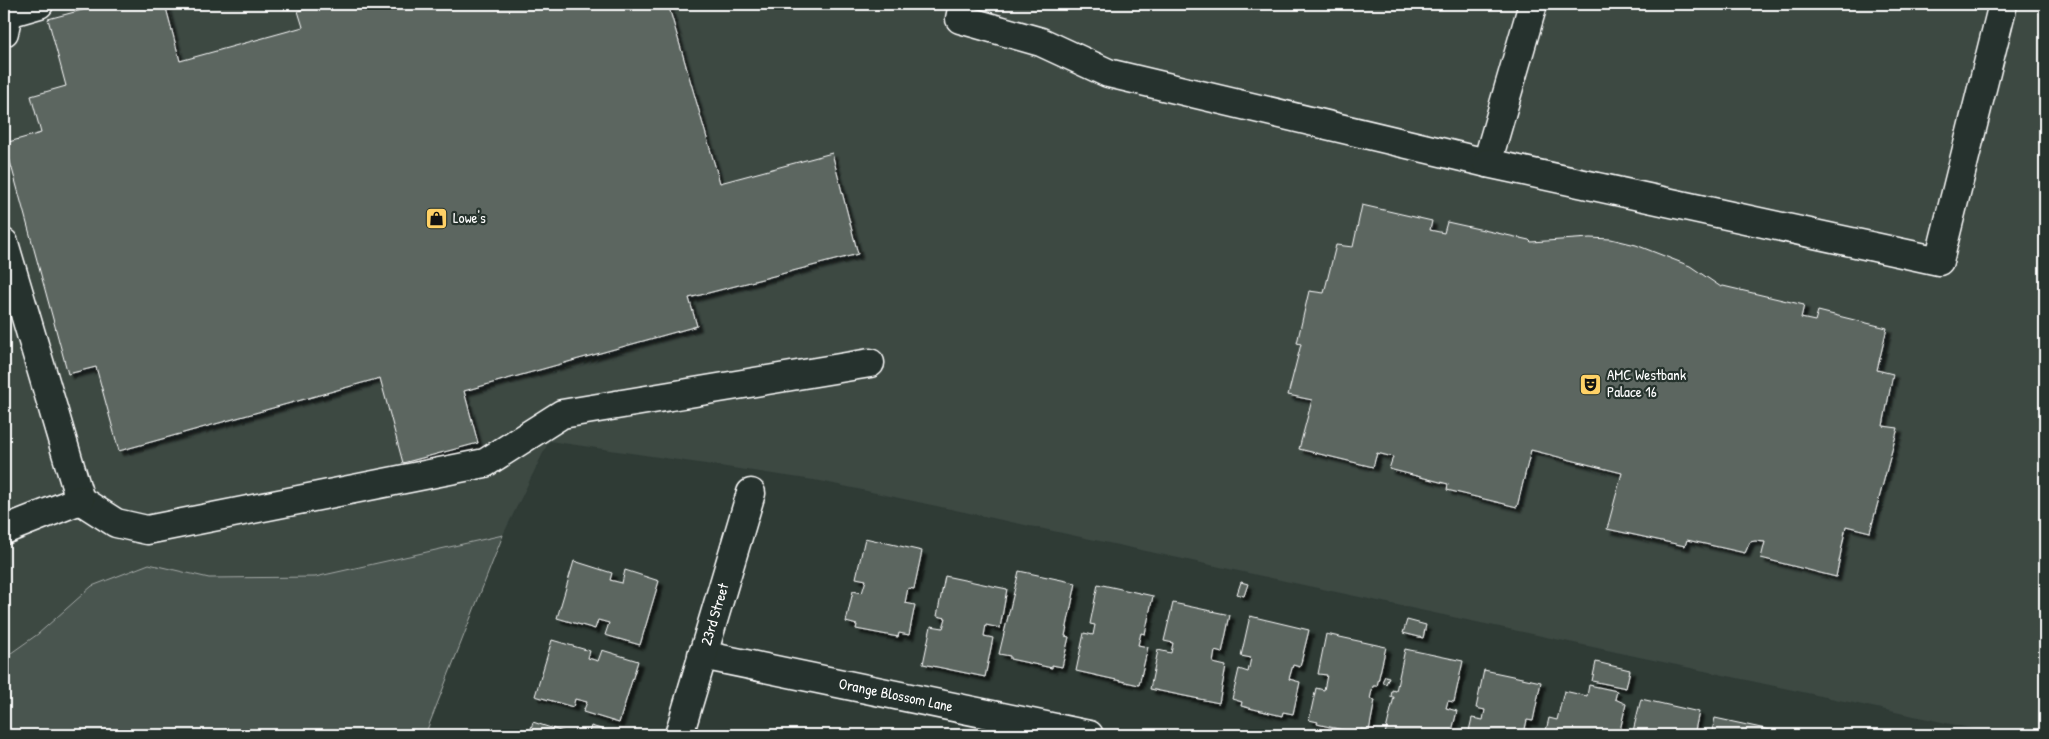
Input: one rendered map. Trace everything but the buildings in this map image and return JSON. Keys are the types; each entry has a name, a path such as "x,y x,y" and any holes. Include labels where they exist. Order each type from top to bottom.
{"street":[{"path":"8,15 39,4"},
{"path":"964,4 960,19 1041,42 1108,73 1487,163 1939,261 2003,4"},
{"path":"1487,163 1533,4"},
{"path":"4,243 80,500 116,523 147,530 485,463 562,414 870,363"},
{"name":"23rd Street","path":"679,735 752,492"},
{"path":"4,530 80,500"},
{"name":"Orange Blossom Lane","path":"702,655 1089,735"}],"shaded area":[{"path":"4,4 2045,4 2045,735 2002,735 820,481 549,441 503,535 315,577 209,578 149,564 38,634 4,658"},
{"path":"503,535 425,735 4,735 4,658 38,634 92,586 149,564 209,578 315,577"}],"place":[{"name":"Lowe's","path":"437,218"},
{"name":"AMC Westbank Palace 16","path":"1591,384"}]}
